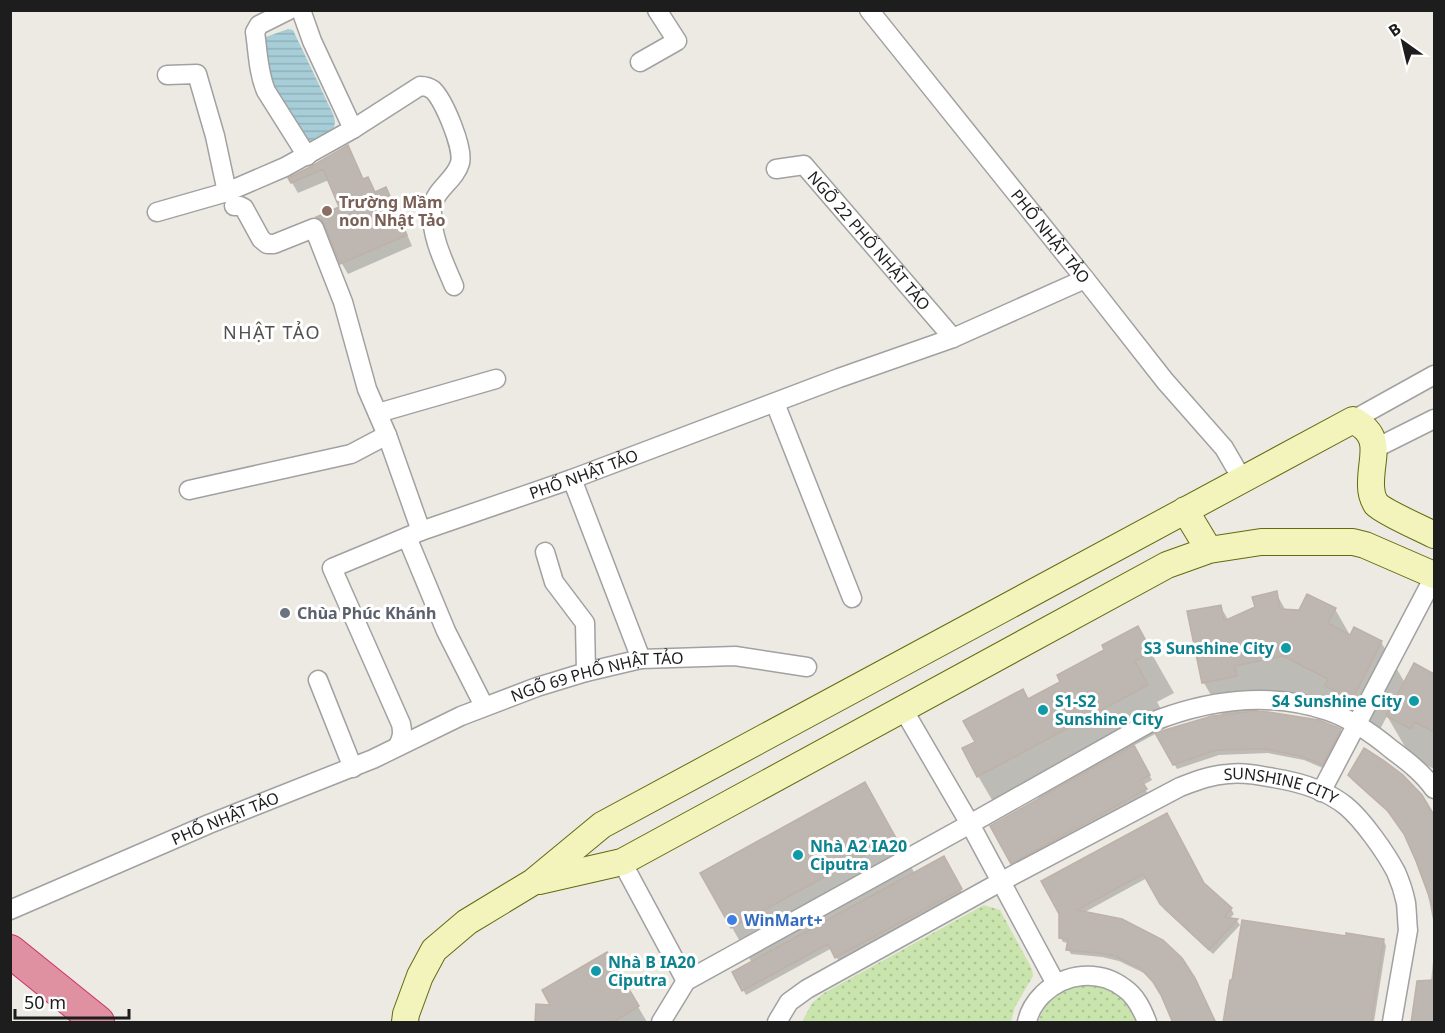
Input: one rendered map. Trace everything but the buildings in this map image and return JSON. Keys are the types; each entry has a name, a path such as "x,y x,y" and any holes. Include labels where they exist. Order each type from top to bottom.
{"highway":[{"path":"10,951 98,1023"}],"street":[{"path":"289,10 259,26 255,32 259,70 261,80 272,101 307,156"},
{"path":"301,10 312,41 353,129"},
{"path":"640,63 677,42 657,10"},
{"name":"PHỐ NHẬT TẢO","path":"10,910 209,824 353,768 398,746 402,739 401,724 332,568 414,534 572,479 953,338 1084,279 878,14"},
{"path":"167,75 197,75 231,199 244,208 261,239 274,244 314,228 343,302 367,389 387,435 414,534 446,631 484,706"},
{"path":"157,212 231,199 353,129 420,86 427,87 434,91 443,106 460,147 461,162 456,172 436,196 432,208 434,233 454,286"},
{"name":"NGÕ 22 PHỐ NHẬT TẢO","path":"776,169 804,165 953,338"},
{"path":"1084,279 1165,381 1224,448 1242,479"},
{"path":"405,1023 420,976 434,950 467,922 532,882 602,825 1434,375"},
{"path":"378,413 496,379"},
{"path":"775,403 852,598"},
{"path":"1374,449 1434,419"},
{"path":"1353,420 1362,424 1373,440 1370,475 1371,491 1375,503 1373,524 1365,534 1353,542"},
{"path":"189,490 351,454 387,435"},
{"path":"572,479 641,659"},
{"path":"1375,503 1384,510 1434,535"},
{"path":"1185,510 1209,550"},
{"path":"532,882 622,862 1167,565 1209,550 1261,543 1353,542 1365,545 1434,576 1321,792"},
{"path":"545,552 554,582 585,623 586,672"},
{"name":"NGÕ 69 PHỐ NHẬT TẢO","path":"398,746 484,706 537,687 641,659 735,656 807,667"},
{"path":"318,680 353,768"},
{"path":"661,1023 686,981 1149,723 1176,712 1218,703 1254,699 1289,702 1329,711 1382,742 1410,764 1434,789"},
{"path":"903,709 1002,881 1056,984"},
{"name":"SUNSHINE CITY","path":"777,1023 789,1002 807,989 1002,881 1180,787 1203,778 1230,773 1294,781 1321,792 1346,806 1380,848 1396,873 1406,903 1408,930 1392,1023"},
{"path":"602,825 686,981"},
{"path":"1027,1023 1037,1000 1051,986 1069,978 1088,975 1108,978 1125,988 1139,1004 1147,1023"}],"green space":[{"path":"984,905 1000,910 1032,969 1033,976 1015,1007 1011,1022 802,1022 812,1003 824,993"},
{"path":"1091,985 1107,990 1124,1001 1136,1022 1038,1022 1046,1006 1058,995 1073,988"}],"water":[{"path":"288,29 293,30 335,121 334,128 308,142 268,82 263,38"}],"place":[{"name":"Trường Mầm non Nhật Tảo","path":"327,211"},
{"name":"Chùa Phúc Khánh","path":"285,613"},
{"name":"S3 Sunshine City","path":"1286,648"},
{"name":"S4 Sunshine City","path":"1414,701"},
{"name":"S1-S2 Sunshine City","path":"1043,710"},
{"name":"Nhà A2 IA20 Ciputra","path":"798,855"},
{"name":"WinMart+","path":"732,920"},
{"name":"Nhà B IA20 Ciputra","path":"596,971"}],"district":[{"name":"NHẬT TẢO","path":"272,332"}]}
